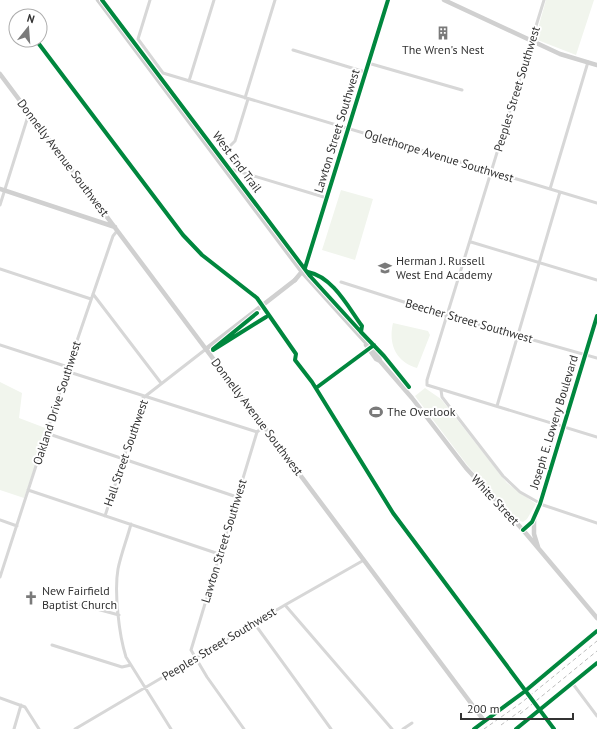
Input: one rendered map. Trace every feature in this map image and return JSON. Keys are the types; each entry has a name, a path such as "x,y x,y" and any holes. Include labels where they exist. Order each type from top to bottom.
{"main road":[{"path":"474,729 535,684 597,632"}],"street":[{"name":"White Street","path":"98,0 302,272 366,344 368,350 398,380 466,468 539,548 597,618"},
{"name":"Oglethorpe Avenue Southwest","path":"150,0 138,39 161,71 189,81 597,203"},
{"path":"189,81 214,0"},
{"path":"228,148 235,142 246,98 275,0"},
{"name":"Lawton Street Southwest","path":"206,349 294,280 305,268 388,0"},
{"path":"444,0 531,41 562,54 597,65"},
{"name":"Peeples Street Southwest","path":"441,390 428,385 427,380 471,242 544,0"},
{"path":"293,50 366,72"},
{"path":"550,189 588,62"},
{"path":"368,63 462,90"},
{"name":"Donnelly Avenue Southwest","path":"0,74 485,722"},
{"path":"0,205 2,190 29,113"},
{"path":"224,167 327,198"},
{"path":"2,190 116,229"},
{"path":"497,406 560,192"},
{"name":"Oakland Drive Southwest","path":"0,575 66,371 116,229"},
{"path":"471,242 597,280"},
{"path":"0,269 91,299"},
{"name":"Beecher Street Southwest","path":"340,282 448,316 597,358"},
{"path":"93,294 161,383"},
{"name":"Joseph E. Lowery Boulevard","path":"523,530 532,522 540,504 597,316"},
{"path":"0,345 68,367"},
{"name":"Hall Street Southwest","path":"105,516 144,396 206,349"},
{"path":"66,371 257,432 264,426"},
{"path":"597,437 441,390 442,397 502,476 520,492 540,504 597,523"},
{"name":"Lawton Street Southwest","path":"195,658 191,650 236,497 257,432"},
{"path":"46,434 236,497"},
{"path":"28,490 219,554"},
{"path":"534,517 534,534 539,548"},
{"path":"0,520 16,526"},
{"path":"131,524 118,570 119,615 123,649 131,665 171,729"},
{"name":"Peeples Street Southwest","path":"75,729 81,728 145,687 364,560"},
{"path":"67,601 119,615"},
{"path":"285,605 392,729"},
{"path":"254,623 331,729"},
{"path":"52,645 122,668 131,665"},
{"path":"195,658 244,729"},
{"path":"516,729 539,712 597,663"},
{"path":"573,684 597,716"},
{"path":"0,698 28,709 39,729"},
{"path":"14,729 21,705"},
{"path":"404,729 412,723"}],"shaded area":[{"path":"546,0 594,0 576,55 535,39"},
{"path":"341,190 373,199 355,260 322,250"},
{"path":"393,323 428,331 430,335 417,368 404,361 395,351 392,338"},
{"path":"0,382 22,393 19,418 48,429 24,498 0,490"},
{"path":"425,388 441,399 507,483 536,504 527,519 523,522 518,520 468,466 415,396"}],"railway":[{"path":"484,729 521,703 597,641"},
{"path":"520,714 597,651"},
{"path":"501,725 523,709"}],"cycle path":[{"name":"West End Trail","path":"102,0 310,276 361,332 362,326 332,286 317,275 308,272"},
{"path":"305,268 388,0"},
{"path":"42,48 183,235 202,255 257,298 296,354 295,360 312,382 393,513 554,729"},
{"path":"257,313 213,350 266,317"},
{"path":"523,530 532,522 540,504 597,316"},
{"path":"361,332 384,356 409,387"},
{"path":"316,388 374,345"},
{"path":"474,729 524,692 597,631"},
{"path":"516,729 597,663"}],"place":[{"name":"The Wren's Nest","path":"443,33"},
{"name":"Herman J. Russell West End Academy","path":"385,268"},
{"name":"The Overlook","path":"376,412"},
{"name":"New Fairfield Baptist Church","path":"31,598"}]}
